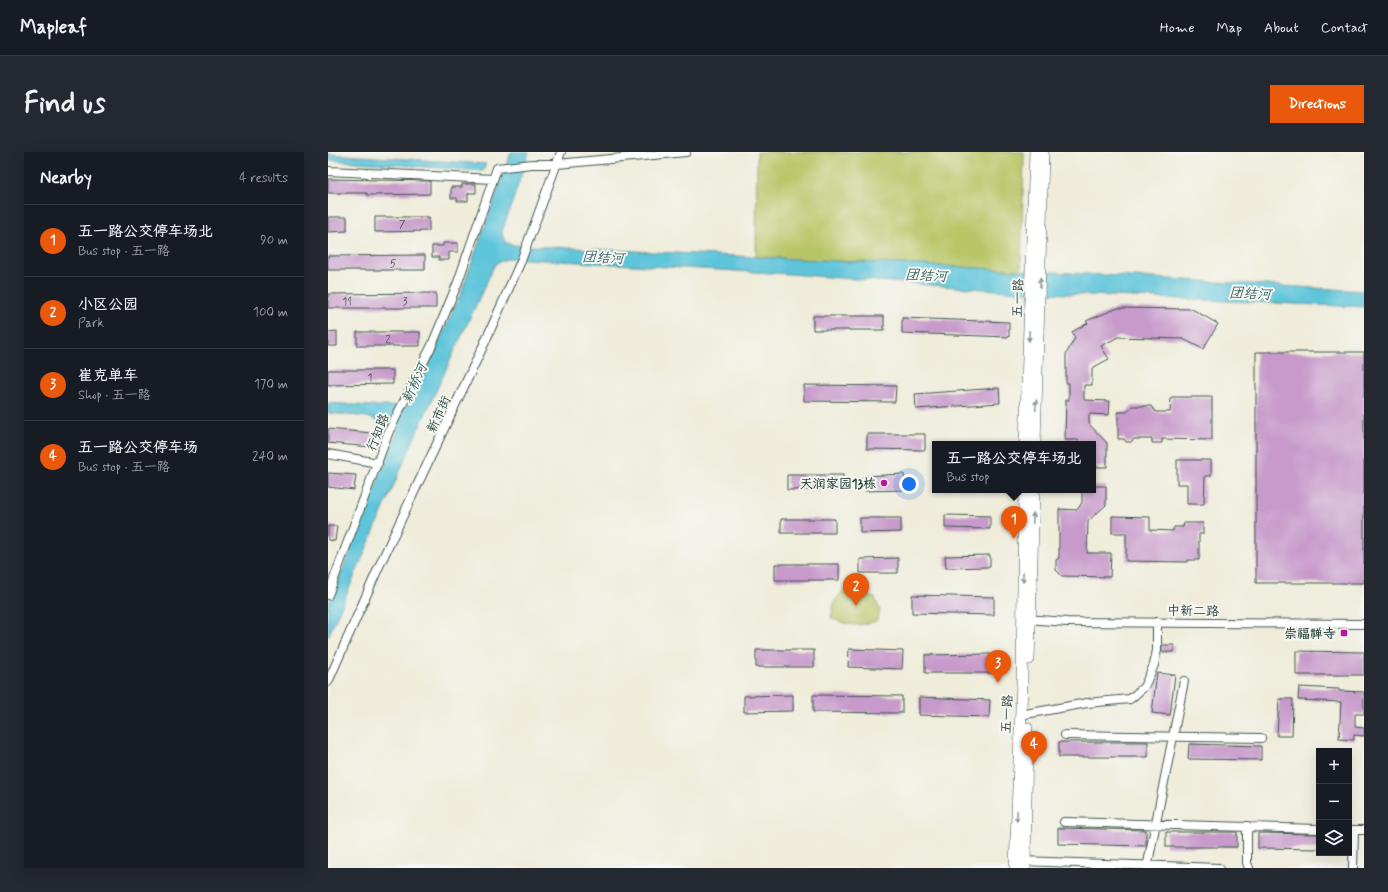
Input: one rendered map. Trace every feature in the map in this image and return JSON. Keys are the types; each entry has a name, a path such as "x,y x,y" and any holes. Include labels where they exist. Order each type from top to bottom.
{"main road":[{"name":"五一路","path":"1035,152 1036,266"},
{"name":"五一路","path":"1035,441 1035,298 1043,152"},
{"name":"五一路","path":"1025,441 1035,298"},
{"name":"五一路","path":"1024,493 1027,721 1025,868"},
{"name":"五一路","path":"1015,865 1020,716 1034,493"}],"street":[{"name":"新市街","path":"328,682 381,562 521,262 561,152"},
{"path":"557,164 686,152"},
{"name":"行知路","path":"328,595 389,431 432,345 458,282 493,179 500,167 532,164 557,164"},
{"path":"328,171 493,179"},
{"path":"328,454 378,463"},
{"name":"中新二路","path":"1026,619 1067,622 1364,624"},
{"path":"1020,716 1087,703 1130,699 1144,686 1154,665 1157,622"},
{"path":"1147,867 1184,681"},
{"path":"1064,735 1261,738"},
{"path":"1064,822 1316,829"},
{"path":"1247,826 1247,863 1249,868"},
{"path":"1352,830 1364,830"},
{"path":"1352,849 1353,868"},
{"path":"1015,865 1219,868"}],"green space":[{"path":"757,152 1024,152 1021,270 756,257"},
{"path":"844,590 875,598 880,611 876,621 853,625 831,618 834,602"}],"water":[{"name":"团结河","path":"511,152 529,152 502,232 504,240 512,245 1021,270 1364,291 1364,307 1021,292 789,274 509,258 495,264 416,434 328,637 328,606 398,430 368,417 328,413 328,403 371,406 407,406 411,404 461,293"},
{"path":"328,154 486,164 483,171 328,160"}],"building":[{"path":"328,179 430,181 430,194 367,195 367,193 328,193"},
{"path":"462,184 476,184 476,193 468,193 468,201 457,201 457,198 451,198 451,187 462,187"},
{"path":"328,217 347,217 347,231 328,232"},
{"path":"375,217 429,217 429,231 375,232"},
{"path":"443,243 458,243 458,252 449,252 449,260 439,260 439,257 432,257 432,246 443,246"},
{"path":"425,255 425,270 328,270 328,256"},
{"path":"436,293 436,308 328,308 328,294"},
{"path":"1118,308 1192,309 1218,324 1203,349 1183,339 1118,337 1101,346 1109,359 1092,368 1092,385 1084,385 1084,400 1110,401 1109,415 1089,414 1089,424 1107,443 1107,467 1096,467 1096,441 1065,440 1066,400 1069,400 1069,383 1066,383 1066,354 1075,338 1072,332 1088,323 1086,321"},
{"path":"813,316 884,316 884,330 813,330"},
{"path":"902,318 1009,322 1009,337 902,333"},
{"path":"337,331 337,346 328,346 328,332"},
{"path":"357,332 420,332 420,346 357,346"},
{"path":"1256,352 1364,352 1364,583 1256,583"},
{"path":"328,370 393,370 393,384 328,385"},
{"path":"804,385 896,386 895,402 804,401"},
{"path":"999,388 1000,403 916,409 915,394"},
{"path":"1171,397 1212,397 1212,440 1162,439 1162,443 1152,443 1152,439 1134,439 1131,442 1126,442 1124,439 1118,439 1118,412 1127,412 1132,406 1151,406 1156,412 1170,412"},
{"path":"328,429 372,433 371,447 328,443"},
{"path":"867,434 925,434 925,450 867,449"},
{"path":"1177,460 1211,460 1211,476 1205,476 1204,504 1187,504 1187,484 1177,484"},
{"path":"328,473 356,475 354,490 328,487"},
{"name":"天润家园13栋","path":"904,474 905,490 865,491 864,476"},
{"path":"787,475 843,475 843,489 787,490"},
{"path":"1096,486 1106,486 1106,505 1088,521 1087,553 1111,553 1110,577 1062,576 1056,570 1056,560 1059,558 1059,509 1077,510 1082,503 1082,493 1096,493"},
{"path":"945,515 990,516 990,529 945,528"},
{"path":"1112,516 1150,517 1150,530 1173,531 1174,527 1183,527 1184,523 1203,523 1203,534 1199,534 1199,560 1188,560 1188,562 1126,561 1126,533 1112,533"},
{"path":"860,518 901,518 901,532 860,533"},
{"path":"781,519 835,519 835,533 781,533"},
{"path":"328,526 337,526 335,541 328,540"},
{"path":"990,555 990,567 946,568 945,556"},
{"path":"898,558 898,573 860,573 860,559"},
{"path":"775,564 839,564 839,580 775,580"},
{"path":"912,595 994,597 994,615 912,613"},
{"path":"1162,645 1174,645 1174,652 1162,652"},
{"path":"849,649 903,651 902,669 848,667"},
{"path":"756,650 814,650 814,667 756,667"},
{"path":"1296,651 1364,652 1364,675 1296,675"},
{"path":"991,654 992,673 925,673 925,655"},
{"path":"1157,673 1175,675 1170,715 1152,713"},
{"path":"1299,687 1364,692 1364,714 1355,714 1355,727 1364,728 1364,736 1354,735 1354,740 1339,739 1341,702 1298,700"},
{"path":"793,695 793,711 744,712 744,696"},
{"path":"813,695 902,696 902,713 813,712"},
{"path":"919,697 990,700 989,717 919,715"},
{"path":"1279,699 1293,699 1292,736 1277,736"},
{"path":"1059,742 1148,742 1148,757 1059,757"},
{"path":"1189,744 1261,746 1261,760 1188,759"},
{"path":"1058,828 1146,830 1146,846 1058,844"},
{"path":"1166,832 1237,832 1237,847 1166,847"},
{"path":"1258,833 1316,834 1316,849 1258,848"}],"place":[{"name":"天润家园13栋","path":"884,483"},
{"name":"五一路公交停车场北","path":"1014,539"},
{"name":"小区公园","path":"856,606"},
{"name":"崇福禅寺","path":"1344,633"},
{"name":"崔克单车","path":"998,683"},
{"name":"五一路公交停车场","path":"1034,764"}],"water label":[{"name":"新桥河","path":"414,383"}]}
